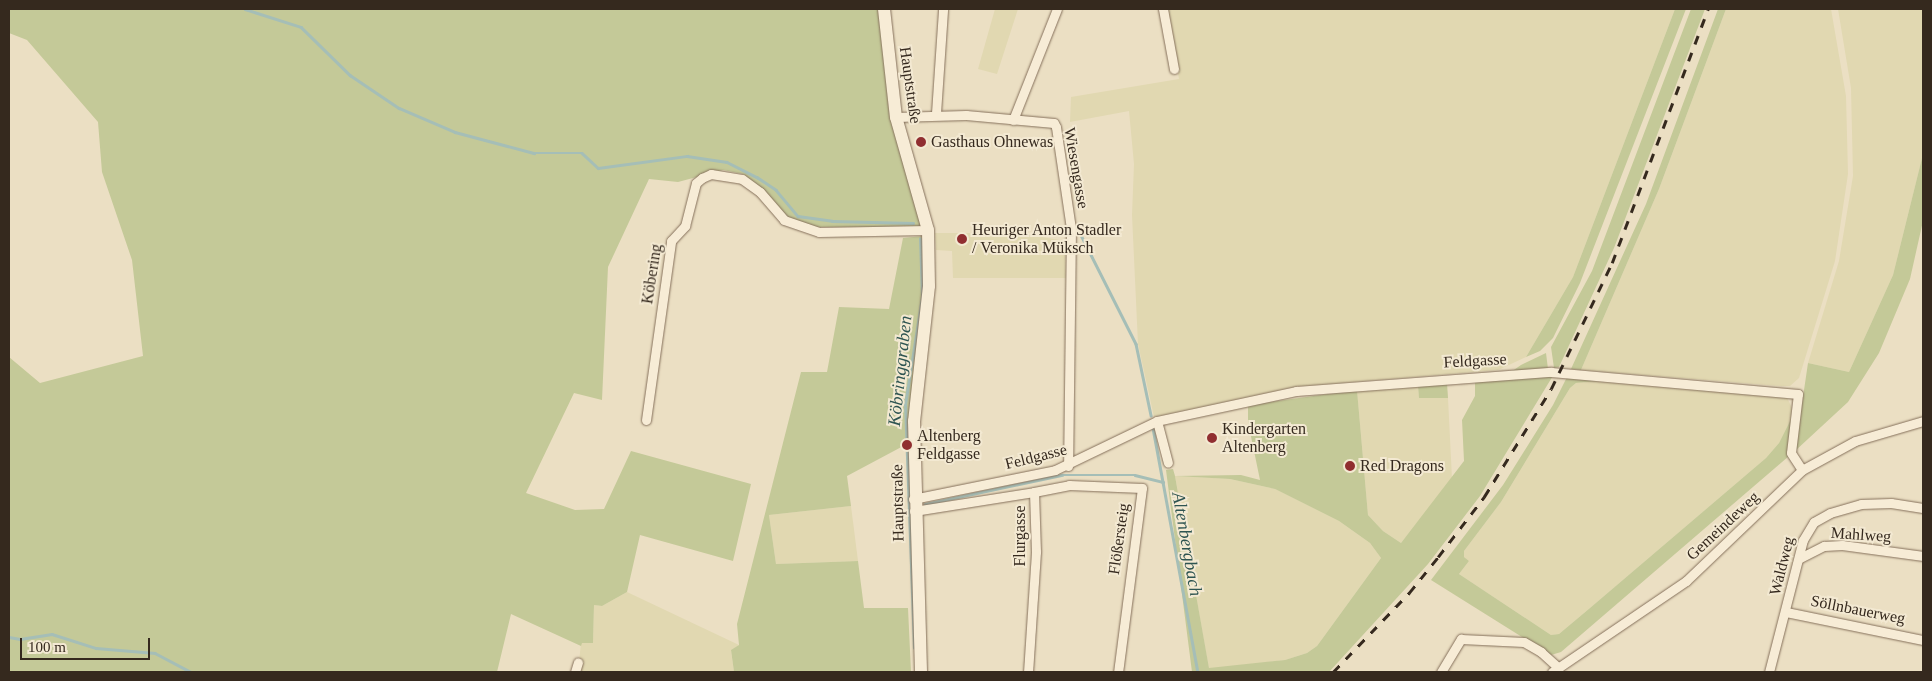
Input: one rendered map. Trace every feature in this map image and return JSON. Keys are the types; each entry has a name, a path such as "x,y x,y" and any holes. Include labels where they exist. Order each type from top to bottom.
{"main road":[{"name":"Hauptstraße","path":"884,9 896,117 928,230 930,286 914,421 914,505 921,672"}],"street":[{"path":"936,113 943,9"},
{"path":"1013,120 1057,9"},
{"path":"1162,9 1174,69"},
{"name":"Wiesengasse","path":"896,117 936,113 1054,123 1071,228 1068,466"},
{"name":"Köbering","path":"646,420 671,241 685,226 696,183 702,178 710,174 742,179 760,192 784,220 818,232 928,230"},
{"name":"Feldgasse","path":"914,505 1068,466 1121,436 1157,421 1296,391 1551,372 1798,394 1791,453 1802,470"},
{"path":"1157,421 1168,463"},
{"name":"Gemeindeweg","path":"1556,670 1686,581 1802,470 1855,441 1923,421"},
{"name":"Flößersteig","path":"1034,492 1069,485 1142,488 1118,672"},
{"name":"Flurgasse","path":"914,505 1034,492 1036,552 1028,672"},
{"name":"Waldweg","path":"1769,672 1809,528 1830,513 1880,503 1923,508"},
{"name":"Mahlweg","path":"1800,558 1824,546 1842,545 1923,556"},
{"name":"Söllnbauerweg","path":"1786,612 1923,640"},
{"path":"1441,672 1461,639 1524,642 1541,652 1556,670"},
{"path":"575,672 578,662"}],"shaded area":[{"path":"995,9 1018,9 997,74 978,69"},
{"path":"1166,9 1675,9 1573,277 1526,357 1498,370 1343,383 1154,417 1138,344 1132,215 1134,164 1129,111 1070,122 1071,97 1179,79"},
{"path":"1726,9 1831,9 1846,96 1848,174 1835,261 1799,378 1790,386 1781,386 1581,370 1659,189"},
{"path":"1838,9 1923,9 1923,154 1893,275 1849,372 1808,363 1839,261 1853,176 1851,88"},
{"path":"935,233 1019,233 1065,241 1066,278 953,278 952,251 936,250"},
{"path":"1611,380 1786,395 1794,413 1779,443 1766,458 1559,634 1551,635 1459,574 1469,561 1464,557 1464,551 1501,502 1570,388 1576,383"},
{"path":"1418,386 1419,398 1448,398 1452,479 1401,543 1383,531 1368,515 1357,390"},
{"path":"1175,476 1230,479 1275,489 1339,521 1370,543 1381,558 1317,646 1307,653 1285,660 1209,669"},
{"path":"851,506 858,561 776,564 769,515"},
{"path":"627,592 739,645 731,651 734,672 578,672 581,643 593,642 594,605 602,606"}],"green space":[{"path":"9,9 881,9 923,227 814,227 784,218 757,185 743,174 723,170 678,182 649,179 608,267 602,400 574,393 526,493 575,510 604,509 631,451 751,484 733,561 640,535 627,592 602,606 594,605 593,643 582,643 581,646 511,614 497,672 9,672 9,357 40,383 143,356 132,260 102,172 98,122 27,40 9,33"},
{"path":"1675,9 1686,9 1580,283 1553,338 1540,351 1526,357 1573,277"},
{"path":"1691,9 1705,9 1614,248 1559,367 1554,368 1551,347 1592,271"},
{"path":"1718,9 1726,9 1659,189 1581,370 1571,369 1646,204"},
{"path":"1923,154 1923,221 1910,279 1879,353 1848,402 1795,451 1808,363 1849,372 1893,275"},
{"path":"924,236 924,304 907,444 847,476 851,506 769,515 776,564 858,561 864,608 908,608 911,672 734,672 731,650 739,645 737,624 801,372 827,372 839,307 889,309 903,238"},
{"path":"1546,353 1548,369 1511,372 1521,365"},
{"path":"1554,374 1480,496 1428,564 1329,672 1192,672 1166,470 1173,469 1175,476 1241,475 1260,480 1248,422 1248,405 1357,390 1368,515 1383,531 1401,543 1464,461 1462,420 1475,396 1475,380","holes":["1175,476 1230,479 1275,489 1339,521 1370,543 1381,558 1317,646 1307,653 1285,660 1209,668"]},
{"path":"1568,375 1611,380 1576,383 1570,388 1501,502 1464,551 1464,557 1469,561 1459,574 1551,635 1559,634 1766,458 1779,443 1794,413 1789,456 1561,652 1551,655 1431,580 1503,485 1553,405"},
{"path":"1447,383 1448,398 1419,398 1418,386"}],"waterway":[{"name":"Köbringgraben","path":"245,9 301,27 350,75 399,108 455,132 534,153 582,153 598,168 687,156 727,162 757,177 776,190 798,216 832,221 913,223"},
{"path":"1081,235 1136,344 1151,415"},
{"name":"Köbringgraben","path":"914,648 905,405 922,296 920,239"},
{"path":"1153,428 1163,482"},
{"name":"Altenbergbach","path":"925,504 1062,475 1135,475 1163,482 1198,672"},
{"name":"Altenbergbach","path":"9,637 20,639 52,634 96,648 155,653 191,672"}],"railway":[{"path":"1333,672 1409,593 1438,557 1484,497 1551,389 1612,263 1708,9"}],"place":[{"name":"Gasthaus Ohnewas","path":"921,142"},
{"name":"Heuriger Anton Stadler / Veronika Müksch","path":"962,239"},
{"name":"Kindergarten Altenberg","path":"1212,438"},
{"name":"Altenberg Feldgasse","path":"907,445"},
{"name":"Red Dragons","path":"1350,466"}]}
